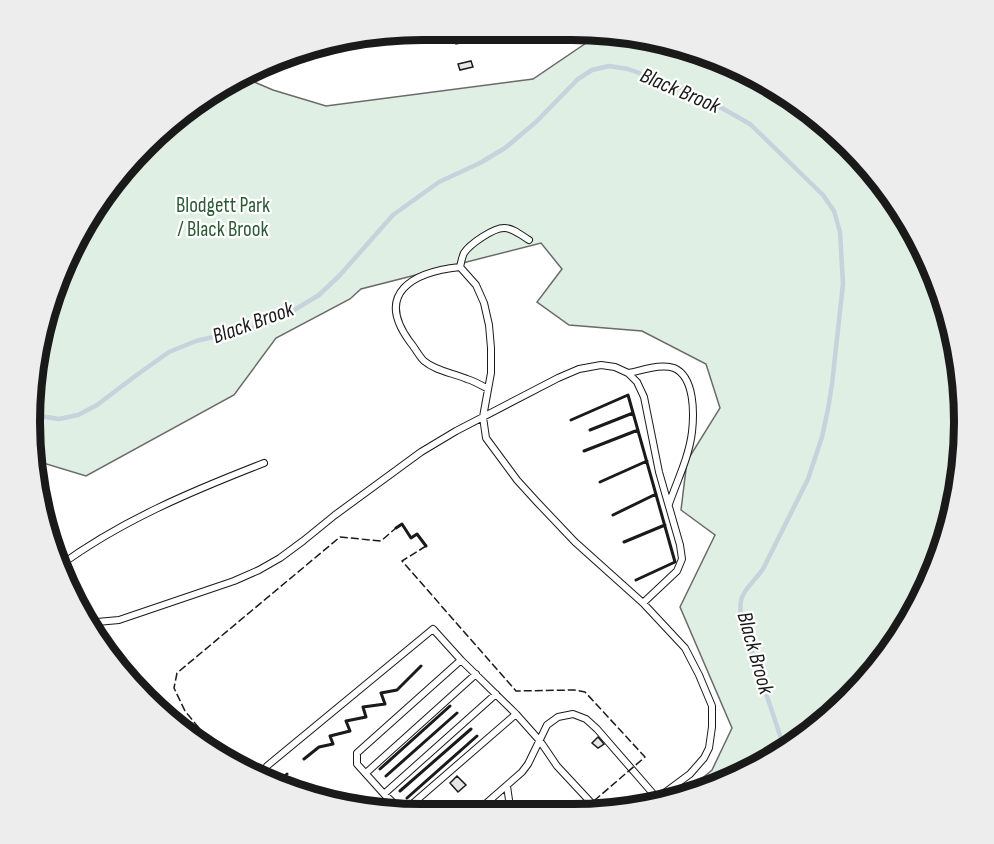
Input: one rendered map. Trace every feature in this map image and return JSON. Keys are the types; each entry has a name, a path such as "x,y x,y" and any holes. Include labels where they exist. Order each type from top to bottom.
{"lane":[{"path":"460,267 464,253 492,231 505,228 517,231 529,240"},
{"path":"460,267 476,285 486,314 491,348 491,373 483,417 486,438 517,480 575,542 643,603 685,648 712,706 709,748 704,758 690,774 665,792"},
{"path":"460,267 439,269 415,279 399,292 395,306 398,322 424,360 436,368 466,378 488,389"},
{"path":"98,622 119,620 234,581 259,570 280,558 421,452 558,378 579,369 601,365 615,367 628,373 637,382 644,397 659,472 680,545 682,559 677,571 643,603"},
{"path":"628,373 664,366 674,368 683,375 692,396 692,433 669,504"},
{"path":"67,561 99,540 151,512 264,463"},
{"path":"266,770 267,766 306,732 433,629 516,714 540,741 557,766 592,803"},
{"path":"394,803 357,764 357,753 461,660"},
{"path":"366,773 476,675"},
{"path":"384,794 496,694"},
{"path":"414,804 516,714"},
{"path":"485,804 507,786 528,764 547,725 558,717 573,714 586,719 655,794"},
{"path":"507,786 510,804"}],"green space":[{"name":"Blodgett Park / Black Brook","path":"590,41 597,41 671,53 718,70 763,92 824,135 859,170 875,190 914,253 941,323 953,397 953,447 941,521 914,591 875,654 859,674 824,709 763,752 698,782 712,770 732,728 680,607 715,535 681,510 687,461 720,408 706,364 642,331 569,325 537,302 562,269 541,243 361,289 350,299 276,338 234,395 86,476 43,463 40,422 44,372 53,323 70,276 92,231 119,190 152,152 190,119 251,81 326,106 533,79"}],"building":[{"path":"455,40 471,41 456,44"},
{"path":"471,61 473,67 460,70 458,64"},
{"path":"598,737 604,744 598,748 592,743"},
{"path":"457,776 466,785 458,792 450,783"}],"waterway":[{"name":"Black Brook","path":"40,416 59,419 78,415 97,405 169,352 196,341 260,326 286,315 319,295 340,275 393,215 439,182 480,163 505,148 536,122 578,79 592,70 609,66 628,69 686,90 750,124 823,195 834,211 840,232 843,284 832,384 822,437 808,479 763,569 747,588 740,606 743,625 782,740"}],"fence":[{"path":"205,736 185,711 174,688 177,673 340,537 381,541 396,528"},
{"path":"426,546 402,561 516,691 574,690 585,692 645,757 591,803"}],"wall":[{"path":"571,420 628,395 675,562 636,580"},
{"path":"590,430 633,413"},
{"path":"584,451 638,430"},
{"path":"600,482 647,461"},
{"path":"613,515 656,494"},
{"path":"396,528 402,524 411,538 417,534 426,546"},
{"path":"624,542 665,525"},
{"path":"304,759 319,747 333,744 330,736 350,731 346,721 366,717 363,707 385,704 381,693 397,690 421,666"},
{"path":"380,769 450,706"},
{"path":"386,776 457,713"},
{"path":"400,791 471,729"},
{"path":"407,798 477,736"},
{"path":"284,777 287,774"}]}
